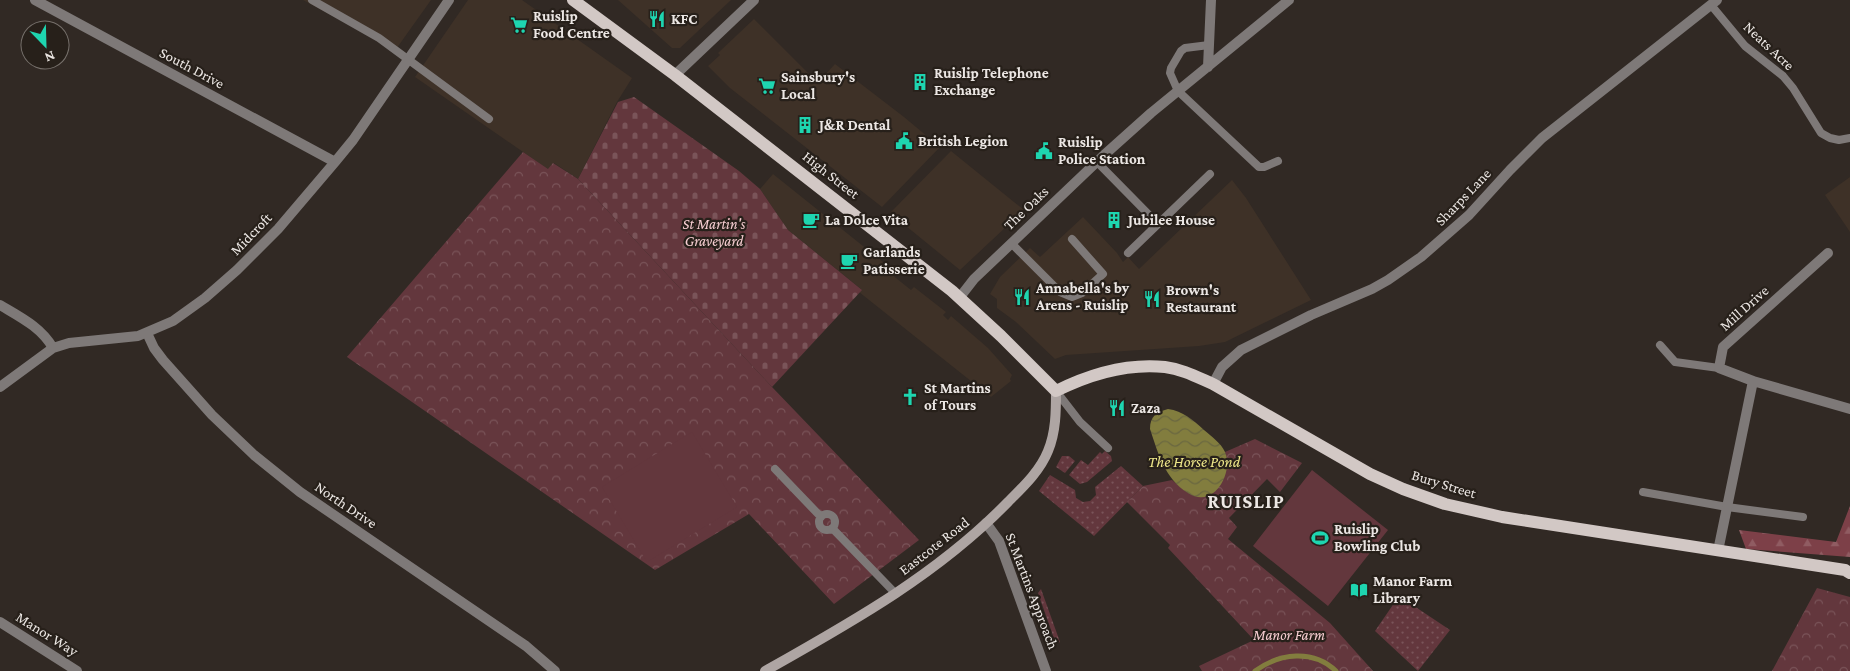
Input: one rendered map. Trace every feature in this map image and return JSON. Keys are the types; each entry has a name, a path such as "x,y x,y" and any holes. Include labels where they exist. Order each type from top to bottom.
{"main road":[{"name":"High Street","path":"573,0 675,75 960,297 1056,391"},
{"name":"Bury Street","path":"1056,391 1098,373 1146,367 1166,368 1190,374 1212,384 1370,474 1403,489 1445,504 1502,517 1718,552 1845,570 1850,573"},
{"name":"Eastcote Road","path":"765,671 867,613 896,594 956,550 986,523 1022,487 1040,466 1048,451 1055,422 1056,391"}],"street":[{"name":"South Drive","path":"35,0 335,162"},
{"name":"Midcroft","path":"0,387 52,348 69,343 129,338 147,333 186,312 236,270 278,229 353,140 449,0"},
{"path":"675,75 754,0"},
{"path":"1208,67 1211,0"},
{"name":"The Oaks","path":"960,297 974,279 1097,162 1178,91 1289,0"},
{"name":"Sharps Lane","path":"1212,384 1222,367 1241,350 1302,319 1380,284 1421,257 1465,220 1542,138 1714,2"},
{"name":"Mill Drive","path":"1719,368 1723,347 1828,253"},
{"path":"0,305 37,328 45,335 52,348"},
{"name":"North Drive","path":"147,333 162,360 212,414 254,455 300,492 526,646 555,671"},
{"path":"1719,368 1753,381 1850,409"},
{"path":"1718,552 1753,381"},
{"name":"St Martins Approach","path":"986,523 998,541 1046,671"},
{"name":"Manor Way","path":"0,622 77,671"}],"lane":[{"path":"312,0 379,38 489,119"},
{"name":"Neats Acre","path":"1714,2 1745,46 1783,76 1793,88 1821,133 1839,140 1850,138"},
{"path":"1209,45 1185,48 1181,51 1170,73 1178,91 1259,166 1264,167 1278,161"},
{"path":"1097,162 1158,224"},
{"path":"1128,253 1210,174"},
{"path":"1011,243 1060,292 1072,297 1082,293 1103,274 1072,240"},
{"path":"1660,345 1675,362 1719,368"},
{"path":"1056,391 1080,422 1108,448"},
{"path":"775,469 822,517 819,523 821,528 826,530 832,528 896,594"},
{"path":"1642,492 1727,507 1803,517"}],"shaded area":[{"path":"303,0 431,0 394,52 379,41"},
{"path":"468,0 522,0 632,78 617,102 578,179 554,163 549,170 415,77"},
{"path":"618,0 731,0 680,48 672,48"},
{"path":"754,19 814,79 822,78 835,64 940,147 882,207 730,88 708,66 720,55 718,53"},
{"path":"951,151 1024,210 960,270 890,213"},
{"path":"773,174 883,262 881,266 911,290 914,287 946,312 943,315 948,320 951,316 988,348 1012,375 1011,381 991,397 859,292 861,289 788,230 760,189"},
{"path":"1850,177 1850,232 1825,195"},
{"path":"1232,180 1246,198 1311,300 1225,342 1199,346 1066,355 1055,359 1016,322 997,308 997,299 990,294 1000,277 1030,248 1040,257 1083,217 1123,262 1128,257 1139,269"}],"green space":[{"name":"St Martin's Graveyard","path":"634,97 739,171 760,189 788,230 862,290 772,387 578,179 618,102"},
{"path":"523,152 548,169 553,163 578,179 772,387 919,540 834,604 749,514 655,570 347,357"},
{"path":"692,432 737,507 647,562 602,487"},
{"name":"Manor Farm","path":"1255,439 1302,463 1280,492 1267,479 1229,518 1237,527 1228,539 1330,623 1373,671 1202,671 1199,666 1254,640 1168,548 1170,545 1127,502 1143,486 1172,480 1188,493 1226,459 1225,452"},
{"path":"1105,451 1111,456 1112,461 1087,482 1080,484 1069,475 1081,460 1088,465 1100,452 1102,454"},
{"path":"1062,456 1069,456 1075,461 1065,473 1056,467"},
{"path":"1121,466 1143,486 1094,536 1039,491 1050,475 1075,490 1076,498 1083,502 1090,501 1096,495 1095,487"},
{"name":"Ruislip Bowling Club","path":"1312,470 1388,530 1328,606 1253,546"},
{"path":"1850,506 1850,557 1746,549 1739,530 1836,542"},
{"path":"1817,588 1850,597 1850,671 1772,671"},
{"path":"1041,589 1060,642 1056,644 1038,593"},
{"path":"1399,596 1450,630 1418,671 1375,631"},
{"path":"1036,603 1051,643 1046,645 1031,605"}],"water":[{"name":"The Horse Pond","path":"1168,409 1192,419 1216,440 1225,452 1227,469 1224,478 1214,493 1206,497 1197,497 1180,487 1168,473 1159,456 1150,425 1155,415"}],"waterway":[{"path":"1255,671 1275,660 1296,656 1317,659 1336,671"}],"place":[{"name":"KFC","path":"657,19"},
{"name":"Ruislip Food Centre","path":"519,25"},
{"name":"Ruislip Telephone Exchange","path":"920,82"},
{"name":"Sainsbury's Local","path":"767,86"},
{"name":"J&R Dental","path":"805,125"},
{"name":"British Legion","path":"904,141"},
{"name":"Ruislip Police Station","path":"1044,151"},
{"name":"La Dolce Vita","path":"811,220"},
{"name":"Jubilee House","path":"1114,220"},
{"name":"Garlands Patisserie","path":"849,261"},
{"name":"Annabella's by Arens - Ruislip","path":"1022,297"},
{"name":"Brown's Restaurant","path":"1152,299"},
{"name":"St Martins of Tours","path":"910,397"},
{"name":"Zaza","path":"1117,408"},
{"name":"Ruislip Bowling Club","path":"1320,538"},
{"name":"Manor Farm Library","path":"1359,590"}],"district":[{"name":"RUISLIP","path":"1246,501"}]}
